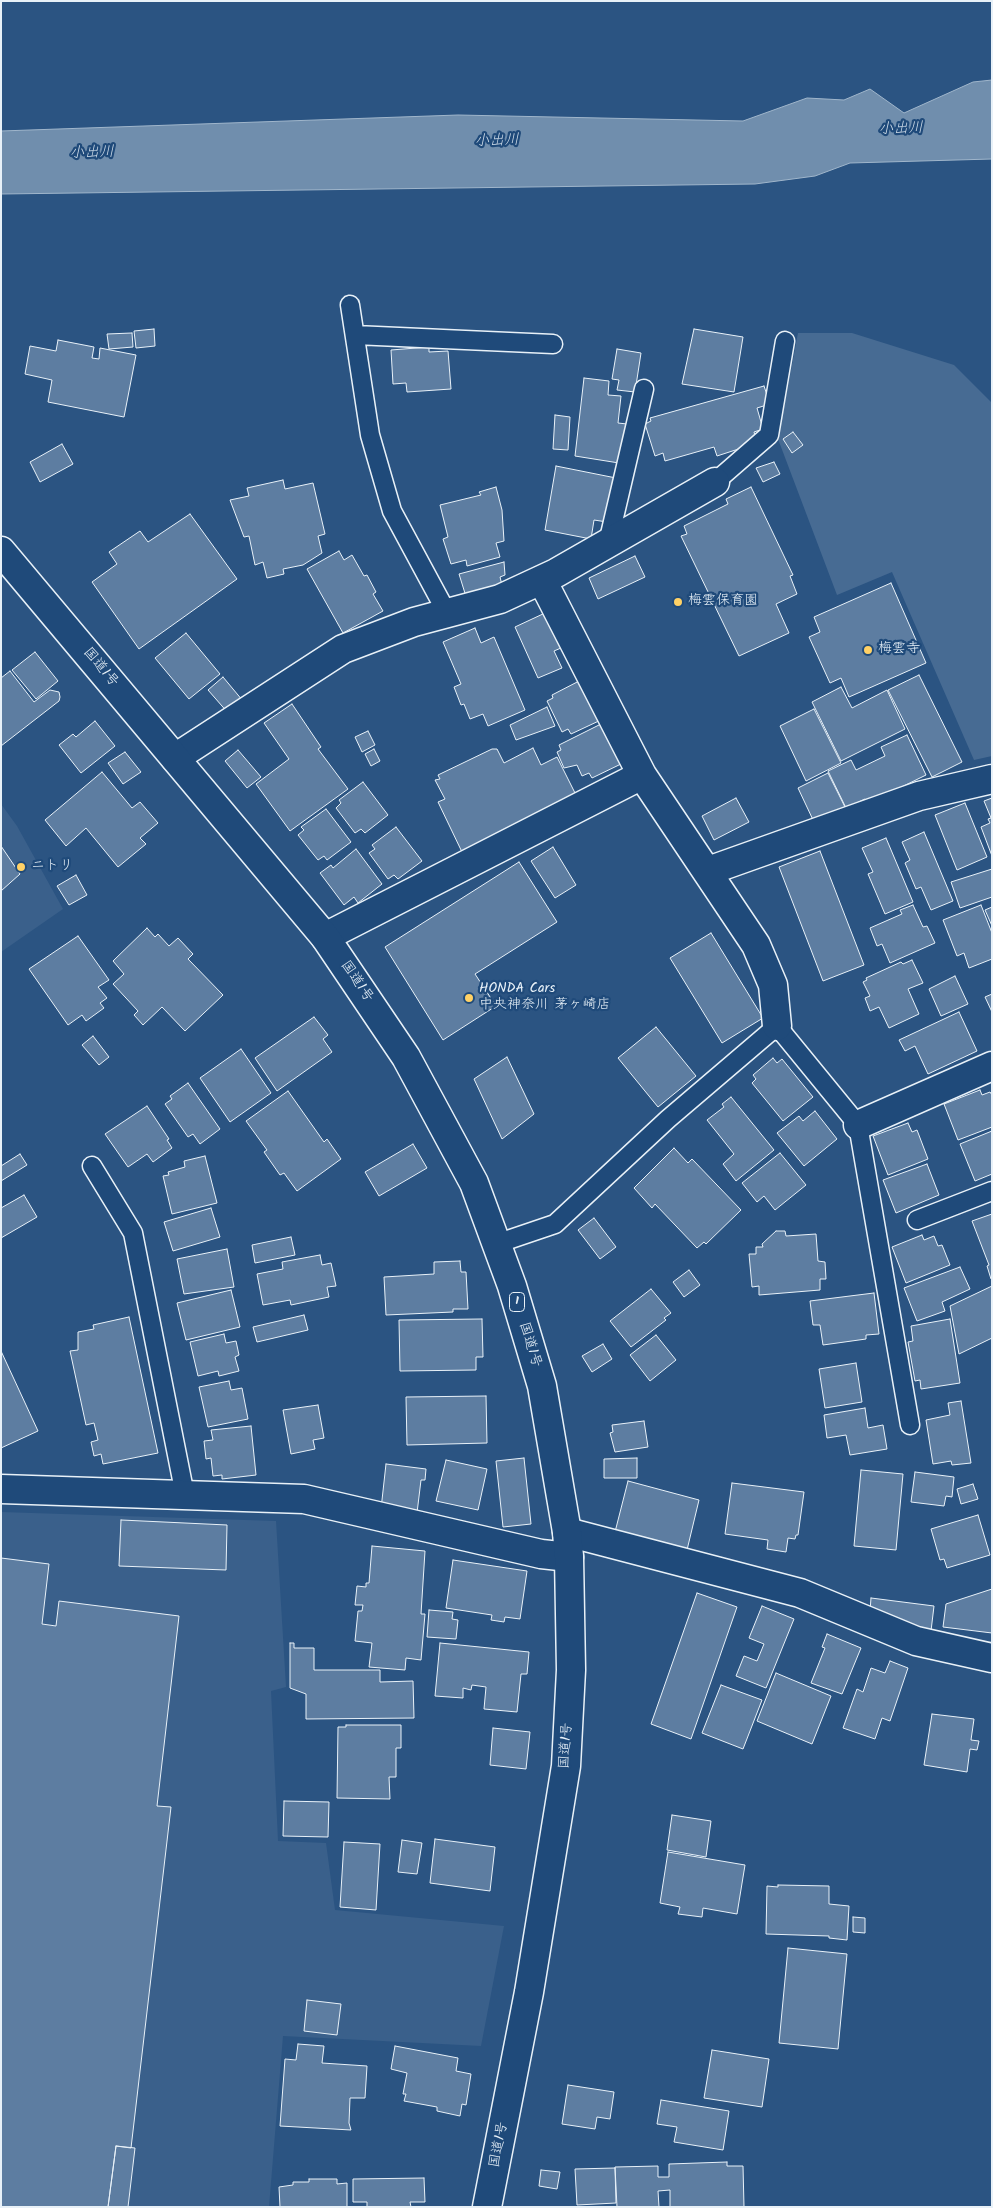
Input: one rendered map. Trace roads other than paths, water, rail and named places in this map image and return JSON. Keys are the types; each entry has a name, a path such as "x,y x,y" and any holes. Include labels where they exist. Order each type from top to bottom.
{"main road":[{"path":"175,758 342,649 414,622 500,599 542,580 715,482"},
{"name":"国道1号","path":"1,551 325,937 406,1056 474,1183 512,1286 542,1386 568,1544 572,1670 566,1766 527,2002 487,2207"},
{"path":"542,580 642,775 756,945 773,985 777,1026"},
{"path":"325,937 642,775"},
{"path":"708,871 919,796 992,778"},
{"path":"858,1125 992,1066"},
{"path":"1,1489 304,1499 541,1554 568,1544 800,1592 916,1641 992,1658"}],"lane":[{"path":"350,305 370,435 392,511 447,613"},
{"path":"355,335 553,344"},
{"path":"715,482 769,434 785,341"},
{"path":"608,543 644,389"},
{"path":"496,1244 555,1224 668,1119 777,1026 858,1125 910,1425"},
{"path":"92,1166 133,1233 185,1495"},
{"path":"917,1220 992,1191"}],"water":[{"name":"小出川","path":"992,80 992,159 850,163 815,176 755,184 1,194 1,131 458,115 743,121 807,98 844,100 870,89 904,113 973,82"}],"place":[{"name":"梅雲保育園","path":"678,602"},
{"name":"梅雲寺","path":"868,650"},
{"name":"ニトリ","path":"21,867"},
{"name":"HONDA Cars 中央神奈川 茅ヶ崎店","path":"469,998"}]}
